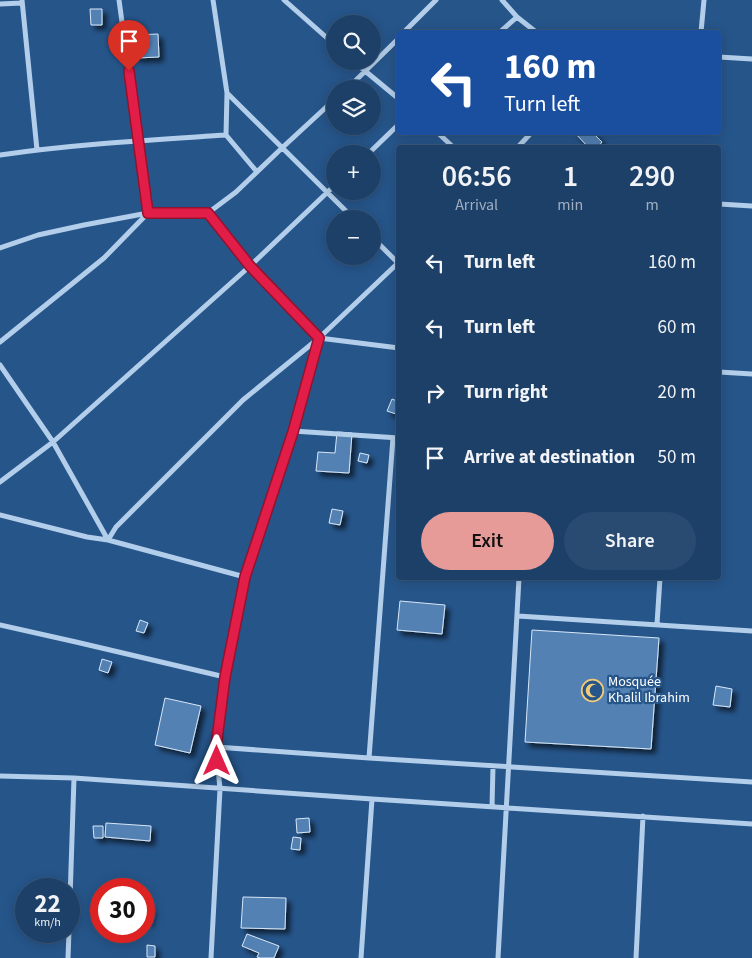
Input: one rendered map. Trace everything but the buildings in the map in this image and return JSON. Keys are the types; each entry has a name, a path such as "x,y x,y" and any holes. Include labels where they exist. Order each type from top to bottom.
{"street":[{"path":"119,0 148,213"},
{"path":"213,0 227,93 226,135 257,172"},
{"path":"284,0 291,2 326,36"},
{"path":"406,30 436,0"},
{"path":"502,0 517,17 533,30"},
{"path":"701,30 704,0"},
{"path":"0,4 22,1 37,150"},
{"path":"502,30 517,17"},
{"path":"356,80 396,41"},
{"path":"721,57 752,59"},
{"path":"365,72 396,97"},
{"path":"227,93 326,190"},
{"path":"0,248 38,235 148,213 208,213 236,192 326,107"},
{"path":"377,145 396,127"},
{"path":"0,155 138,141 226,135"},
{"path":"441,135 451,145"},
{"path":"520,145 529,135"},
{"path":"0,482 53,442 250,266 326,194"},
{"path":"336,200 345,210"},
{"path":"721,204 752,206"},
{"path":"0,342 104,258 148,213"},
{"path":"208,213 250,266 319,338 396,348"},
{"path":"381,246 396,260"},
{"path":"108,540 116,527 243,400 319,338 396,264"},
{"path":"211,958 220,789 216,747 225,677 245,577 293,432 319,338"},
{"path":"0,365 53,442 108,540"},
{"path":"721,372 752,374"},
{"path":"293,432 396,438 369,758"},
{"path":"0,515 88,537 108,540 245,577"},
{"path":"498,958 519,580"},
{"path":"656,624 660,580"},
{"path":"518,616 752,631"},
{"path":"0,625 225,677"},
{"path":"216,747 752,782"},
{"path":"492,807 493,766"},
{"path":"0,776 74,778 752,824"},
{"path":"71,878 74,778"},
{"path":"361,958 372,799"},
{"path":"636,958 643,816"},
{"path":"68,958 69,943"}],"place":[{"name":"Mosquée Khalil Ibrahim","path":"592,690"}],"route":[{"path":"129,71 148,213 208,213 250,266 319,338 293,432 245,577 225,677 216,747 217,761"}]}
